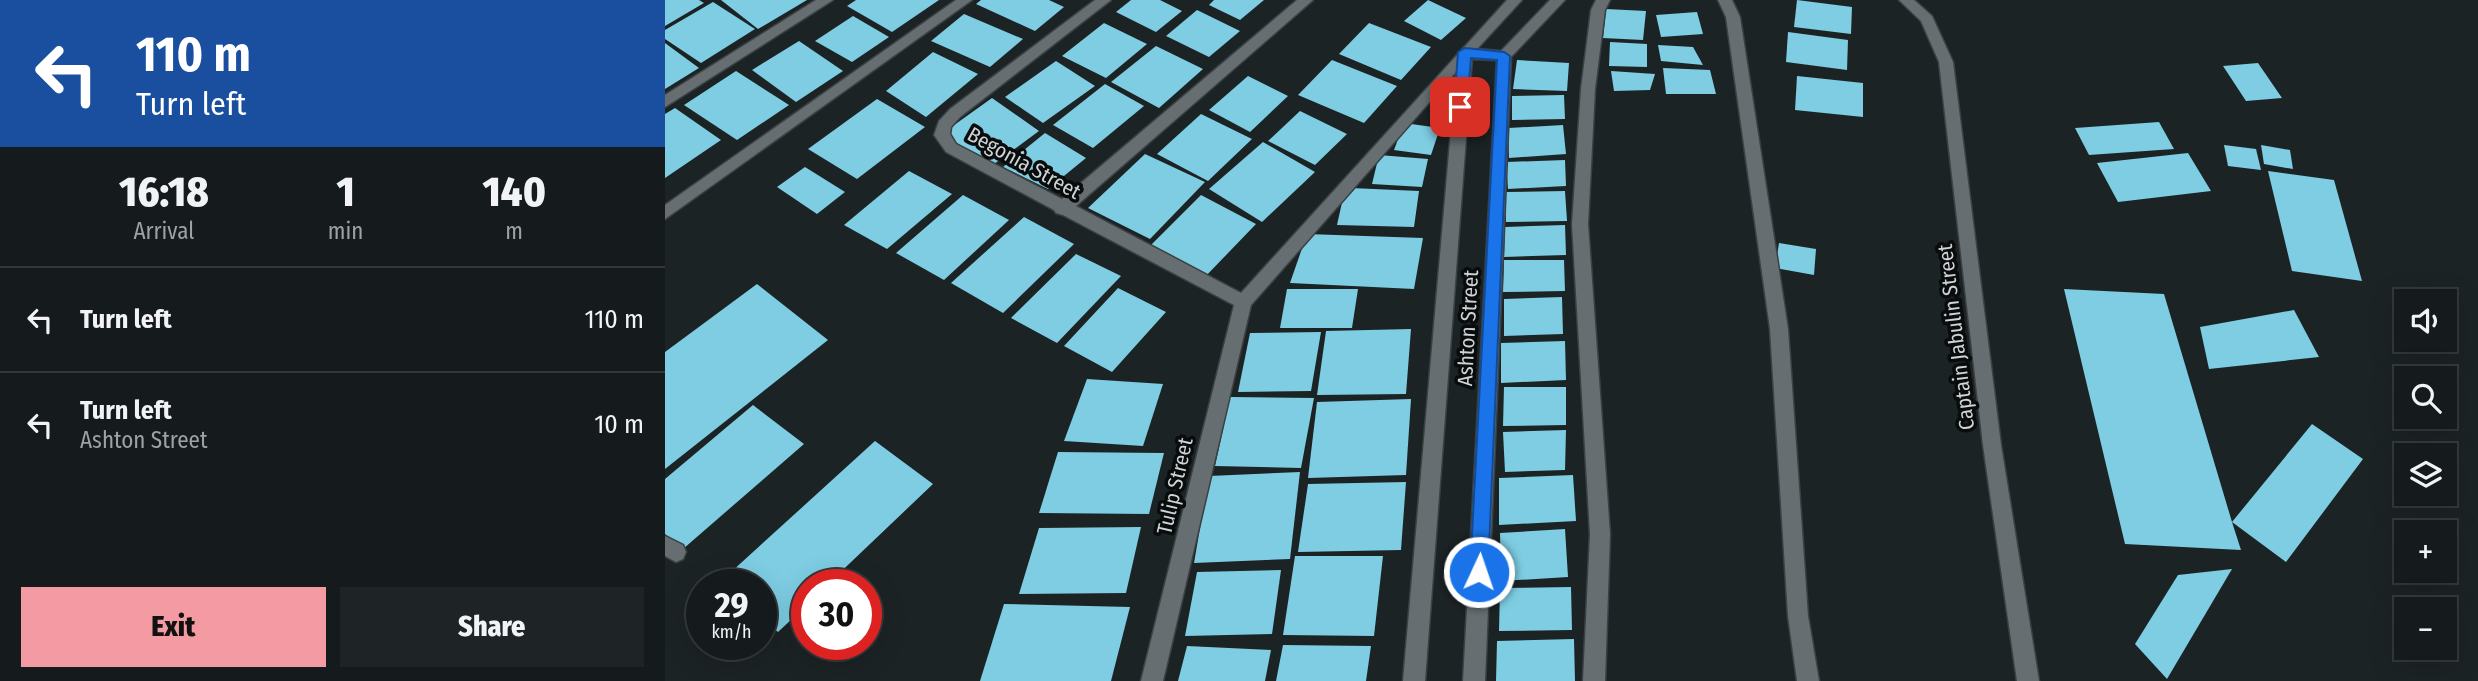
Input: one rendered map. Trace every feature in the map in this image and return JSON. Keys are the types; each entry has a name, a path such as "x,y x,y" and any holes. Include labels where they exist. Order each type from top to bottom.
{"street":[{"path":"665,102 827,0"},
{"path":"665,214 965,0"},
{"name":"Begonia Street","path":"1104,0 955,113 944,124 942,135 951,148 1062,209 1243,302"},
{"path":"1062,209 1306,0"},
{"path":"1243,302 1465,52 1515,0"},
{"path":"1465,52 1504,56 1558,0"},
{"path":"1594,681 1600,534 1580,224 1588,89 1598,10 1603,0"},
{"path":"1725,0 1733,17 1779,329 1798,616 1808,681"},
{"name":"Captain Jabulin Street","path":"1906,0 1927,19 1946,62 1992,444 2028,681"},
{"name":"Ashton Street","path":"1414,681 1465,52"},
{"name":"Ashton Street","path":"1474,681 1504,56"},
{"name":"Tulip Street","path":"1152,681 1243,302"}],"building":[{"path":"665,0 699,0 704,3 665,26"},
{"path":"721,0 807,0 758,29"},
{"path":"856,0 939,0 892,32 847,6"},
{"path":"981,0 1049,0 1064,7 1035,31 976,4"},
{"path":"1131,0 1160,0 1182,11 1156,32 1116,12"},
{"path":"1214,0 1264,0 1240,20 1209,5"},
{"path":"1428,0 1466,18 1441,40 1404,21"},
{"path":"1797,0 1852,7 1851,34 1794,27"},
{"path":"713,2 755,29 701,63 665,39 665,30"},
{"path":"1606,9 1646,11 1643,40 1603,38"},
{"path":"1197,10 1240,31 1209,57 1166,36"},
{"path":"1697,12 1703,34 1661,37 1656,15"},
{"path":"964,14 1023,39 990,67 931,41"},
{"path":"853,16 889,37 852,62 815,41"},
{"path":"1104,23 1147,44 1106,78 1062,56"},
{"path":"1369,23 1431,47 1401,80 1339,54"},
{"path":"1788,32 1848,40 1847,70 1786,62"},
{"path":"799,41 843,71 796,102 752,70"},
{"path":"1610,42 1647,44 1647,67 1609,66"},
{"path":"665,43 699,68 665,89"},
{"path":"1658,45 1693,47 1703,65 1661,61"},
{"path":"1156,46 1203,69 1159,108 1111,82"},
{"path":"933,52 978,74 926,117 886,91"},
{"path":"1332,60 1397,86 1364,123 1298,95"},
{"path":"1517,60 1569,63 1567,91 1513,89"},
{"path":"1056,61 1095,86 1043,123 1005,97"},
{"path":"2258,63 2282,98 2246,101 2223,66"},
{"path":"1663,68 1710,70 1716,94 1666,94"},
{"path":"736,71 789,105 737,140 684,105"},
{"path":"1611,71 1655,74 1650,90 1614,91"},
{"path":"1248,76 1288,96 1250,132 1209,110"},
{"path":"1797,76 1863,83 1863,117 1795,110"},
{"path":"1105,84 1144,106 1093,148 1053,125"},
{"path":"1564,95 1565,119 1512,120 1512,96"},
{"path":"992,98 1039,131 990,167 943,133"},
{"path":"877,99 925,127 857,179 808,149"},
{"path":"675,108 721,140 665,178 665,114"},
{"path":"1300,111 1347,134 1315,165 1268,141"},
{"path":"1201,114 1252,139 1208,181 1157,154"},
{"path":"2159,122 2174,149 2089,155 2075,128"},
{"path":"1404,123 1440,128 1431,155 1394,150"},
{"path":"1563,125 1566,154 1509,158 1508,128"},
{"path":"1045,133 1086,158 1048,189 1003,167"},
{"path":"1263,142 1315,172 1262,222 1209,189"},
{"path":"2224,145 2256,149 2261,170 2228,166"},
{"path":"2261,145 2290,150 2293,169 2264,164"},
{"path":"2188,153 2211,191 2118,202 2097,163"},
{"path":"1145,154 1205,182 1150,239 1088,208"},
{"path":"1379,155 1428,159 1422,187 1372,184"},
{"path":"1565,160 1566,186 1508,189 1506,162"},
{"path":"805,167 845,192 817,214 777,187"},
{"path":"909,171 952,194 887,249 844,225"},
{"path":"2268,171 2334,180 2362,281 2292,271"},
{"path":"1351,188 1419,191 1414,227 1337,225 1343,198"},
{"path":"1565,191 1567,221 1506,222 1506,192"},
{"path":"963,195 1009,220 944,280 896,253"},
{"path":"1201,195 1256,224 1203,279 1148,248"},
{"path":"1024,217 1074,244 1003,313 951,283"},
{"path":"1565,225 1566,255 1504,257 1505,227"},
{"path":"1307,234 1423,238 1414,289 1290,283"},
{"path":"1779,243 1816,249 1814,275 1775,268"},
{"path":"1076,254 1121,276 1057,343 1011,318"},
{"path":"1504,260 1564,260 1565,291 1503,292"},
{"path":"757,284 828,340 665,469 665,352"},
{"path":"1118,288 1166,312 1112,372 1064,346"},
{"path":"1287,289 1358,289 1352,328 1280,328"},
{"path":"2064,289 2164,294 2241,550 2125,544"},
{"path":"1562,297 1563,334 1504,336 1504,299"},
{"path":"2294,310 2319,357 2209,369 2200,327"},
{"path":"1411,329 1406,394 1317,395 1326,331"},
{"path":"1321,332 1311,391 1238,392 1250,333"},
{"path":"1565,341 1566,380 1501,383 1501,343"},
{"path":"1087,379 1163,384 1143,446 1064,441"},
{"path":"1504,387 1566,387 1566,425 1503,426"},
{"path":"1230,397 1314,398 1301,468 1215,466"},
{"path":"1411,399 1406,475 1308,478 1317,402"},
{"path":"753,405 804,444 683,549 665,534 665,479"},
{"path":"2312,424 2363,459 2286,562 2232,522"},
{"path":"1566,430 1565,470 1505,472 1503,432"},
{"path":"875,441 933,484 844,569 791,569 791,620 778,632 777,569 734,569"},
{"path":"1058,452 1164,453 1149,514 1039,513"},
{"path":"1300,472 1290,559 1194,563 1209,476"},
{"path":"1573,475 1576,521 1499,525 1499,478"},
{"path":"1406,482 1401,550 1298,552 1308,484"},
{"path":"1141,527 1126,593 1019,594 1039,528"},
{"path":"1565,529 1568,577 1501,581 1500,533"},
{"path":"1295,556 1383,556 1374,636 1283,635"},
{"path":"2232,569 2167,679 2135,644 2178,575"},
{"path":"1281,570 1272,634 1185,636 1197,572"},
{"path":"1571,587 1572,630 1499,631 1500,588"},
{"path":"1004,604 1130,607 1111,681 980,681"},
{"path":"1574,639 1575,681 1496,681 1497,641"},
{"path":"1283,645 1371,646 1366,681 1276,681"},
{"path":"1187,646 1271,650 1265,681 1178,681"}],"route":[{"path":"1460,107 1465,52 1504,56 1479,572"}]}
